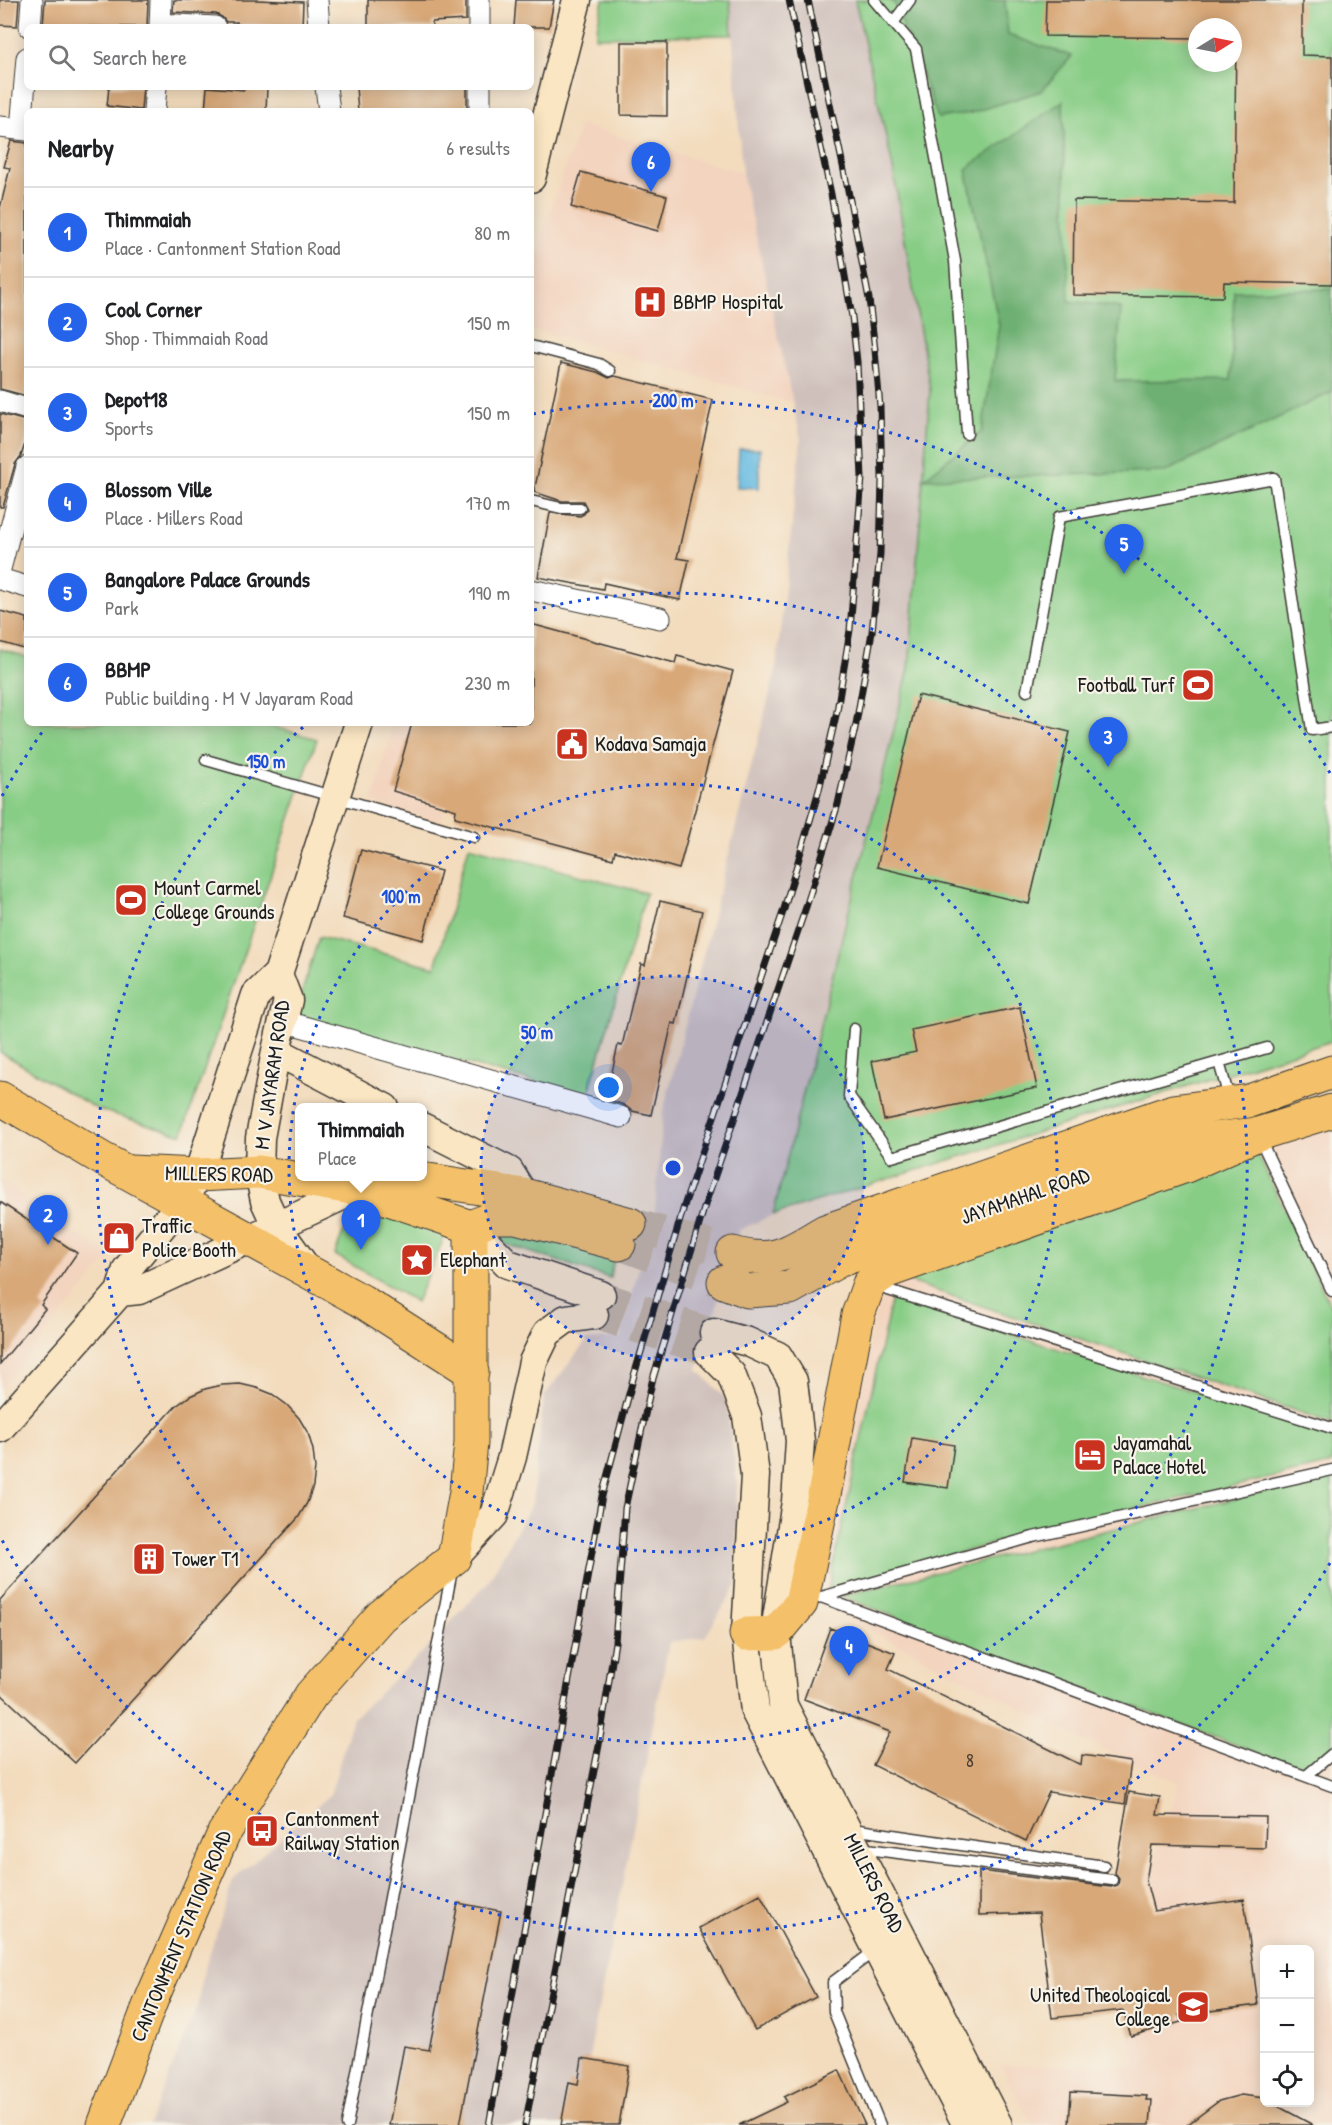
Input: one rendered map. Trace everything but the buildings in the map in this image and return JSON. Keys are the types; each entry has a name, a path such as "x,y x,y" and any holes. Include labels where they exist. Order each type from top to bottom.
{"main road":[{"name":"JAYAMAHAL ROAD","path":"1332,1072 1249,1101 1173,1111 825,1231 783,1255 753,1258 728,1267 748,1291 790,1287 838,1261 1178,1143 1258,1134 1332,1111"},
{"name":"MILLERS ROAD","path":"0,1098 182,1203"},
{"path":"761,1634 811,1600 824,1495 858,1315 869,1284 888,1271 1186,1166 1258,1134"},
{"name":"MILLERS ROAD","path":"127,1171 198,1175 260,1172 295,1178"},
{"name":"MILLERS ROAD","path":"427,1180 524,1195 626,1234 516,1217 494,1217 471,1227"},
{"name":"MILLERS ROAD","path":"311,1181 357,1189 409,1181"},
{"path":"357,1189 471,1227 471,1443 466,1492 454,1558"},
{"path":"182,1203 263,1234 309,1272 371,1307 472,1372"},
{"name":"CANTONMENT STATION ROAD","path":"104,2125 153,1996 224,1833 311,1695 381,1616 454,1558"}],"street":[{"path":"30,24 32,0"},
{"path":"160,24 161,0"},
{"path":"317,0 319,24"},
{"path":"479,0 479,24"},
{"path":"534,165 577,0"},
{"path":"10,129 24,71"},
{"path":"154,108 156,90"},
{"path":"326,90 329,108"},
{"path":"480,90 480,108"},
{"path":"0,401 24,408"},
{"path":"0,569 24,478"},
{"path":"0,579 24,586"},
{"path":"534,591 660,618"},
{"name":"M V JAYARAM ROAD","path":"120,1292 127,1269 182,1203 198,1175 256,995 278,974 358,726"},
{"name":"M V JAYARAM ROAD","path":"263,1234 265,1201 260,1172 260,1138 288,1000 278,974"},
{"path":"283,1021 621,1118"},
{"path":"276,1051 377,1103"},
{"path":"427,1128 509,1171 524,1195"},
{"path":"0,1428 120,1292 139,1290 357,1189"},
{"path":"454,1558 494,1515 512,1457 533,1362 547,1333 566,1319 598,1305 508,1264 471,1227"},
{"path":"712,1342 748,1342 777,1356 793,1381 800,1440 796,1502 777,1618 761,1634 755,1475 747,1416 731,1374 712,1342"},
{"name":"MILLERS ROAD","path":"761,1634 783,1705 851,1838 889,1942 967,2125"},
{"name":"MILLERS ROAD","path":"761,1634 755,1711 998,2125"}],"lane":[{"path":"874,0 916,49 955,261 967,434"},
{"path":"893,23 910,0"},
{"path":"534,347 599,364 610,371"},
{"path":"1028,691 1059,517 1274,478 1312,730 1332,727"},
{"path":"534,502 561,508 580,508"},
{"path":"206,760 474,837"},
{"path":"854,1029 849,1096 892,1157 1267,1048"},
{"path":"1219,1062 1226,1087"},
{"path":"1258,1134 1332,1291"},
{"path":"869,1284 1332,1428"},
{"path":"811,1600 1034,1537 1332,1470"},
{"path":"347,2125 454,1558"},
{"path":"811,1600 1332,1786"},
{"path":"1306,1776 1332,1754"},
{"path":"851,1838 1104,1866"},
{"path":"851,1838 1112,1880"},
{"path":"880,2125 834,2012 833,1982 889,1942"}],"shaded area":[{"path":"730,0 855,0 892,163 930,389 909,669 773,1215 739,1230 698,1370 726,1399 737,1482 736,1586 705,1637 669,1642 576,2125 149,2125 199,2002 201,1981 233,1880 330,1795 353,1718 424,1651 488,1582 532,1503 544,1396 587,1340 620,1337 655,1211 663,1112 776,669 801,440 742,173"},
{"name":"BBMP Hospital","path":"580,125 742,173 793,403 534,330 534,265"},
{"path":"392,726 465,726 440,821 372,803"},
{"name":"Jayamahal Palace Hotel","path":"1332,1121 1332,2125 1032,2125 1001,2065 1136,2066 1105,1935 1163,1933 1149,1877 1179,1783 1082,1740 820,1604 877,1306 903,1274"},
{"path":"0,1180 110,1257 0,1390"}],"green space":[{"path":"603,0 730,0 732,35 595,37"},
{"path":"855,0 1332,0 1332,1041 773,1215 909,669 930,390 892,163"},
{"path":"890,0 1005,0 1008,35 1072,56 1041,91 971,113 938,118 895,4"},
{"path":"1063,101 1069,301 1121,308 1115,381 1231,380 1234,291 1332,289 1332,392 1165,472 924,479 982,431 999,325 966,169"},
{"name":"Mount Carmel College Grounds","path":"0,649 24,656 24,726 271,726 317,739 182,1135 97,1109 0,1052"},
{"path":"469,846 646,893 588,1096 294,1018 319,937 435,967"},
{"path":"1257,1153 1332,1309 1332,1423 904,1280"},
{"path":"415,1214 440,1225 445,1236 416,1302 335,1255 344,1232 353,1224 369,1217"},
{"path":"506,1224 615,1254 610,1278 502,1243 498,1232"},
{"path":"892,1297 1332,1435 1332,1464 1034,1532 828,1590"},
{"path":"1332,1475 1332,1749 1305,1771 840,1596"}],"water":[{"path":"739,449 760,449 759,488 737,487"}],"tunnel":[{"path":"630,1224 733,1253"},
{"path":"621,1244 724,1282"},
{"path":"601,1295 714,1333"},
{"path":"594,1315 709,1352"}],"railway":[{"path":"489,2125 602,1496 633,1379 685,1203 784,909 819,790 837,711 850,630 862,478 857,362 852,317 831,194 789,0"},
{"path":"525,2125 599,1745 615,1642 625,1508 652,1382 705,1205 806,907 838,804 856,724 872,632 880,554 882,479 880,407 875,350 869,299 808,0"}],"place":[{"name":"BBMP","path":"651,192"},
{"name":"BBMP Hospital","path":"650,302"},
{"name":"Bangalore Palace Grounds","path":"1124,574"},
{"name":"Football Turf","path":"1198,685"},
{"name":"Kodava Samaja","path":"572,744"},
{"name":"Depot18","path":"1108,767"},
{"name":"Mount Carmel College Grounds","path":"131,900"},
{"name":"Traffic Police Booth","path":"119,1238"},
{"name":"Cool Corner","path":"48,1245"},
{"name":"Thimmaiah","path":"361,1250"},
{"name":"Elephant","path":"417,1260"},
{"name":"Jayamahal Palace Hotel","path":"1090,1455"},
{"name":"Tower T1","path":"149,1559"},
{"name":"Blossom Ville","path":"849,1676"},
{"name":"Cantonment Railway Station","path":"262,1831"},
{"name":"United Theological College","path":"1193,2007"}]}
